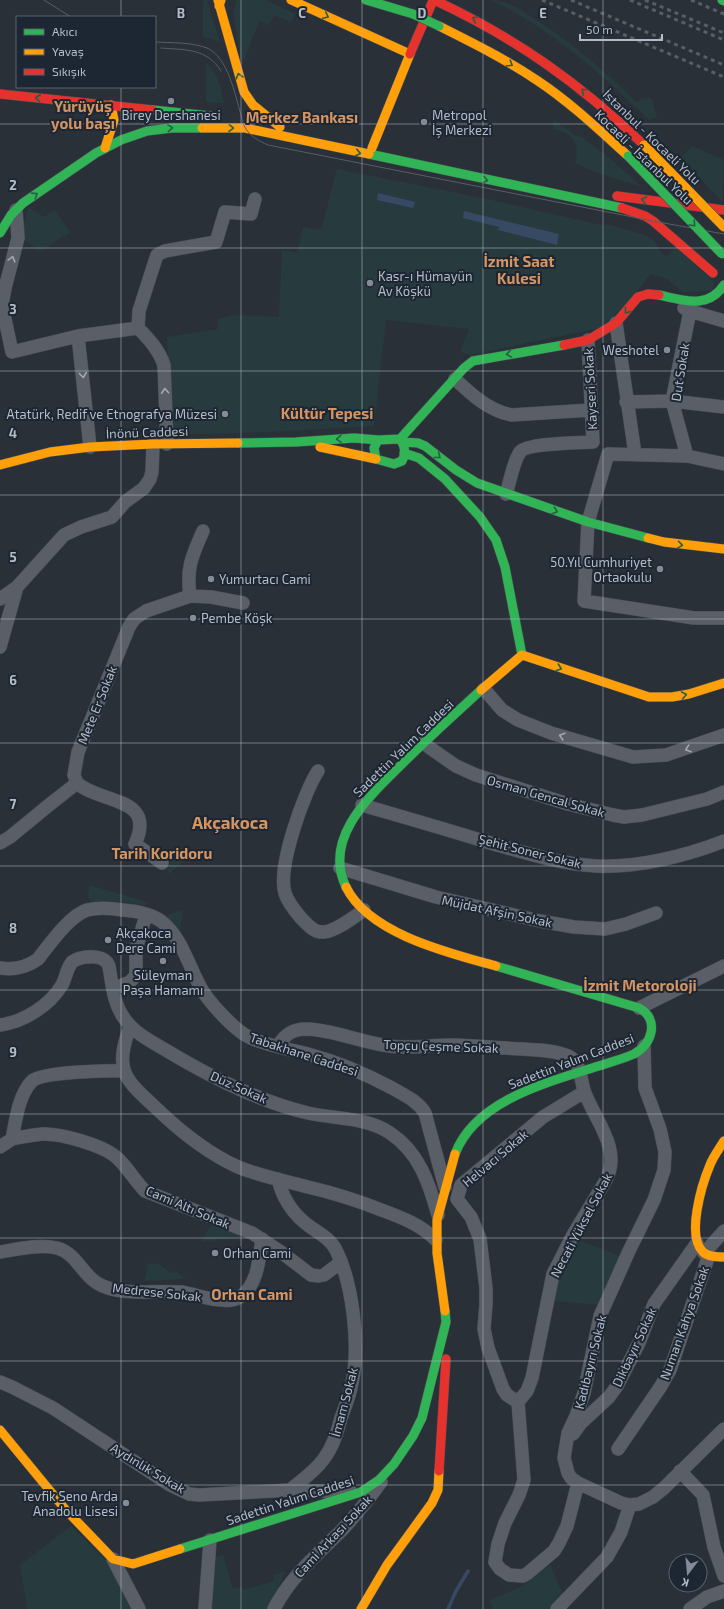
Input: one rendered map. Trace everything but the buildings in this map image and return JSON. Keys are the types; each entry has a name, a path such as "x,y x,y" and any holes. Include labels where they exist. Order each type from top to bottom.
{"main road":[{"path":"291,0 410,54"},
{"path":"366,0 413,14"},
{"path":"379,0 413,14"},
{"path":"372,148 433,0"},
{"name":"İstanbul - Kocaeli Yolu","path":"433,0 493,28 536,54 612,114 724,227"},
{"path":"220,2 244,92 252,105 280,126"},
{"name":"Kocaeli - İstanbul Yolu","path":"413,14 496,55 539,82 578,111 628,156 723,255"},
{"path":"0,94 220,117"},
{"path":"105,148 114,120 111,106"},
{"path":"236,119 280,126 479,171 581,190"},
{"path":"0,233 21,204 105,148 118,141 154,130 192,127 245,128 630,210 653,221 713,273"},
{"path":"610,195 724,210"},
{"path":"680,244 693,250 723,255 724,264"},
{"path":"401,441 468,363 473,360 546,349 588,340 616,323 638,297 648,294 702,302 714,298 722,290 724,285"},
{"name":"İnönü Caddesi","path":"0,465 50,452 90,446 296,442 354,438 378,440"},
{"path":"401,441 404,452 401,461 398,463 376,459 374,448 378,440 401,441 418,443 425,446 466,477 483,486 506,494 588,522 664,542 724,549"},
{"name":"İnönü Caddesi","path":"296,442 376,459"},
{"path":"404,452 419,458 445,479 480,516 494,536 505,567 522,655 649,697 672,697 689,694 724,683"},
{"name":"Sadettin Yalım Caddesi","path":"113,1560 133,1564 361,1492 379,1480 394,1464 413,1436 422,1418 446,1322 436,1240 438,1217 445,1187 457,1148 465,1135 483,1115 506,1100 532,1088 634,1054 644,1046 649,1036 651,1022 647,1012 639,1008 484,963 400,933 377,920 364,910 348,891 343,880 340,868 342,850 347,830 362,805 423,742 522,655"},
{"path":"724,1141 710,1164 701,1194 696,1219 703,1250 724,1257"},
{"path":"361,1609 387,1565 432,1503 438,1490 446,1365 446,1322"},
{"path":"0,1430 65,1509 113,1560"}],"street":[{"path":"167,444 164,365 152,342 138,328 139,311 158,255 165,250 216,242 225,212 251,214 255,199"},
{"path":"16,210 18,238 2,305 12,352 78,336 138,328"},
{"path":"659,295 690,311 724,321"},
{"name":"Dut Sokak","path":"687,456 672,401 690,311"},
{"path":"616,323 626,402 635,454"},
{"path":"78,336 90,446"},
{"name":"Kayseri Sokak","path":"588,340 593,442 608,454"},
{"path":"455,379 490,408 511,415 591,410"},
{"path":"626,402 672,401 724,407"},
{"path":"506,494 519,455 525,448 593,442"},
{"path":"0,599 17,587 64,535 80,527 112,517 125,502 144,488 150,480 152,472 154,444"},
{"path":"724,464 687,456 608,454 588,522 584,601 694,618 724,618"},
{"path":"202,531 188,574 190,596 211,597 243,603"},
{"path":"0,647 17,587"},
{"name":"Mete Er Sokak","path":"82,787 74,775 78,752 134,619 146,611 190,596"},
{"path":"484,689 502,710 518,720 551,733 633,757 666,755 724,735"},
{"name":"Osman Gencal Sokak","path":"423,742 456,766 476,775 568,804 613,815 642,815 724,792"},
{"path":"318,771 307,791 294,828 284,873 285,893 293,909 308,926 318,932 329,931 364,910"},
{"path":"0,843 82,787 123,803 134,811 138,815 140,826 135,844 162,863"},
{"name":"Şehit Soner Sokak","path":"362,805 520,851 574,864 618,865 654,861 690,853 724,841"},
{"name":"Müjdat Afşin Sokak","path":"340,868 436,897 540,921 574,927 605,928 626,924 656,913"},
{"name":"Tabakhane Caddesi","path":"0,968 20,968 32,964 69,923 77,916 88,910 113,908 155,917 161,921 175,937 185,953 204,993 233,1026 251,1038 331,1060 350,1068 379,1081 418,1104 425,1113 445,1187"},
{"path":"113,989 130,982 136,975 138,966 136,949 146,915"},
{"name":"Düz Sokak","path":"0,1025 11,1023 44,1005 60,987 72,962 82,958 101,958 108,962 113,989 120,1012 130,1026 159,1046 193,1066 276,1103 309,1114 372,1125 390,1132 408,1149 419,1163 430,1188 438,1217"},
{"path":"639,1008 724,966"},
{"path":"130,1026 122,1052 124,1071 129,1082 192,1139 209,1151 239,1167 311,1187 398,1216 419,1226 436,1240"},
{"name":"Topçu Çeşme Sokak","path":"278,1046 282,1039 290,1032 301,1029 314,1029 390,1046 460,1046 550,1052 572,1057 580,1071"},
{"name":"Kadıbayırı Sokak","path":"630,1505 609,1498 578,1484 571,1478 565,1465 564,1458 568,1433 584,1393 600,1316 654,1200 664,1170 665,1152 660,1129 645,1088 644,1046"},
{"path":"0,1147 12,1139 19,1105 27,1088 33,1080 39,1077 82,1072 109,1070 124,1071"},
{"name":"Necati Yüksel Sokak","path":"518,1402 527,1391 532,1378 551,1283 556,1267 611,1169 610,1154 602,1125 584,1092 580,1071"},
{"name":"Helvacı Sokak","path":"518,1402 507,1395 503,1389 488,1348 484,1328 486,1304 485,1272 480,1239 471,1217 457,1199 461,1185 544,1117 584,1092"},
{"name":"Cami Altı Sokak","path":"12,1139 50,1134 95,1146 115,1156 127,1168 145,1191 197,1210 252,1233 311,1275 319,1276 324,1274 341,1262"},
{"name":"İmam Sokak","path":"278,1179 281,1191 290,1207 304,1223 333,1244 341,1262 350,1295 354,1322 355,1363 352,1383 336,1435 330,1448 315,1468 290,1490"},
{"name":"Dikbayır Sokak","path":"566,1446 582,1423 609,1397 617,1386 639,1343 654,1304 703,1250 724,1231"},
{"name":"Medrese Sokak","path":"0,1252 29,1248 56,1248 70,1254 93,1280 104,1286 132,1291 180,1292 221,1300 230,1300 241,1296 248,1291 252,1284 262,1239"},
{"name":"Numan Kahya Sokak","path":"618,1449 661,1386 670,1370 703,1250"},
{"name":"Aydınlık Sokak","path":"0,1382 12,1386 53,1408 180,1490 189,1494 199,1495 290,1490 361,1492"},
{"path":"518,1402 524,1480 519,1495 505,1523 498,1544 495,1562 500,1570 509,1576 523,1576 554,1551 567,1526 578,1484"},
{"path":"557,1609 607,1557 621,1532 630,1505 638,1504 653,1497 724,1429"},
{"name":"Cami Arkası Sokak","path":"274,1609 297,1574 356,1514 394,1464"},
{"path":"680,1471 703,1495 714,1548 724,1576"},
{"path":"205,1609 210,1540"},
{"path":"113,1560 139,1609"},
{"path":"690,1609 708,1597 724,1592"}],"green space":[{"path":"203,0 207,0 220,42 203,36"},
{"path":"236,0 266,0 295,14 291,22 274,15 269,25 259,21 242,66 233,14"},
{"path":"491,0 497,0 514,6 549,28 588,58 636,102 644,98 652,99 657,117 649,120 594,69 575,54 535,25"},
{"path":"206,64 216,76 224,103 206,102"},
{"path":"554,120 575,135 582,137 613,161 642,187 598,173 575,163 577,156 576,144 574,140 566,133 553,129"},
{"path":"692,146 724,160 723,203 681,157"},
{"path":"337,169 492,200 605,226 606,224 643,234 651,238 656,243 659,250 666,257 676,247 714,282 713,291 682,292 667,279 651,274 633,298 600,328 469,355 460,352 469,329 386,320 374,426 270,432 172,435 167,337 218,329 218,319 235,315 279,317 282,250 297,253 303,227 321,230"},
{"path":"28,207 44,217 55,210 71,233 60,238 40,252 23,237 23,229"},
{"path":"186,846 190,849 188,861 185,861 167,875 169,866 175,854 178,850"},
{"path":"90,885 150,903 144,905 113,901 90,901 88,895"},
{"path":"183,910 180,930 177,932 166,915"},
{"path":"212,1223 247,1236 201,1242"},
{"path":"577,1239 622,1257 600,1305 553,1301 561,1266"},
{"path":"148,1263 158,1264 172,1273 176,1271 186,1279 144,1281"},
{"path":"71,1526 108,1562 134,1609 27,1609 20,1565"},
{"path":"223,1555 233,1589 242,1587 243,1590 274,1581 273,1575 286,1571 268,1609 210,1609 213,1558"},
{"path":"550,1564 564,1597 550,1609 493,1609 489,1601 521,1587"}],"water":[{"path":"378,193 415,202 413,208 377,200"},
{"path":"464,211 559,234 557,245 498,230 499,227 463,218"}],"waterway":[{"path":"448,1609 456,1591 468,1571"}],"tram line":[{"path":"44,0 69,16"},
{"path":"156,42 195,45 207,48 214,53 220,59 230,77 245,127 253,137 268,145 724,234"},
{"path":"161,48 187,50 202,54 215,63 221,71"}],"railway":[{"path":"542,0 724,77"},
{"path":"571,0 724,65"},
{"path":"630,0 724,40"},
{"path":"645,0 724,33"},
{"path":"691,0 724,14"}],"traffic: fast":[{"path":"366,0 413,14"},
{"path":"413,14 439,26"},
{"path":"153,110 211,116"},
{"path":"0,233 11,215 23,203 96,153 121,140 147,131 172,128 202,128"},
{"path":"369,154 622,208"},
{"path":"628,156 722,254"},
{"path":"659,295 686,301 703,300 718,293 724,285"},
{"path":"400,439 464,368 473,361 564,345"},
{"path":"238,443 296,442 354,438 378,440"},
{"path":"400,439 404,450 402,461 394,464 376,459 374,448 378,440 400,439"},
{"path":"403,442 418,443 425,446 456,470 477,483 588,522 648,538"},
{"path":"404,453 419,458 445,479 480,517 496,540 505,567 522,655"},
{"path":"346,887 340,869 340,851 345,834 354,818 378,788 481,690"},
{"path":"455,1154 465,1135 480,1119 498,1105 518,1094 540,1085 634,1054 645,1045 651,1032 650,1019 646,1013 639,1008 496,966"},
{"path":"180,1549 361,1492 379,1480 394,1464 413,1436 422,1418 446,1322 445,1311"}],"traffic: slow":[{"path":"218,0 244,92 253,105 280,127"},
{"path":"219,6 221,0"},
{"path":"291,0 410,54 372,148"},
{"path":"439,26 502,59 550,89 628,156"},
{"path":"105,148 114,120 111,105"},
{"path":"202,128 245,128 369,154"},
{"path":"644,145 724,227"},
{"path":"0,465 50,452 90,447 153,444 238,443"},
{"path":"320,447 376,459"},
{"path":"648,538 664,542 724,549"},
{"path":"522,655 649,697 672,697 689,694 724,683"},
{"path":"481,690 522,655"},
{"path":"346,887 357,903 373,917 391,929 434,948 496,966"},
{"path":"724,1141 713,1159 703,1184 696,1222 698,1244 703,1252 710,1256 724,1257"},
{"path":"445,1311 437,1253 437,1220 455,1154"},
{"path":"0,1430 65,1509 113,1559 133,1564 180,1549"},
{"path":"361,1609 387,1565 432,1503 438,1490 439,1471"}],"traffic: jam":[{"path":"434,0 492,30 519,46 571,82 644,145"},
{"path":"410,54 432,3"},
{"path":"0,94 153,110"},
{"path":"617,196 724,210"},
{"path":"622,208 645,216 653,221 713,273"},
{"path":"564,345 588,340 616,323 638,297 648,294 659,295"},
{"path":"439,1471 446,1359"}],"place":[{"name":"Birey Dershanesi","path":"171,101"},
{"name":"Metropol İş Merkezi","path":"424,122"},
{"name":"Kasr-ı Hümayün Av Köşkü","path":"370,283"},
{"name":"Weshotel","path":"667,350"},
{"name":"Atatürk, Redif ve Etnografya Müzesi","path":"225,414"},
{"name":"50.Yıl Cumhuriyet Ortaokulu","path":"660,569"},
{"name":"Yumurtacı Cami","path":"211,579"},
{"name":"Pembe Köşk","path":"193,618"},
{"name":"Akçakoca Dere Cami","path":"108,940"},
{"name":"Süleyman Paşa Hamamı","path":"163,961"},
{"name":"Orhan Cami","path":"215,1253"},
{"name":"Tevfik Seno Arda Anadolu Lisesi","path":"126,1503"}],"district":[{"name":"Yürüyüş yolu başı","path":"83,114"},
{"name":"Merkez Bankası","path":"302,117"},
{"name":"İzmit Saat Kulesi","path":"519,270"},
{"name":"Kültür Tepesi","path":"327,413"},
{"name":"Akçakoca","path":"230,822"},
{"name":"Tarih Koridoru","path":"162,853"},
{"name":"İzmit Metoroloji","path":"640,985"},
{"name":"Orhan Cami","path":"252,1294"}]}
